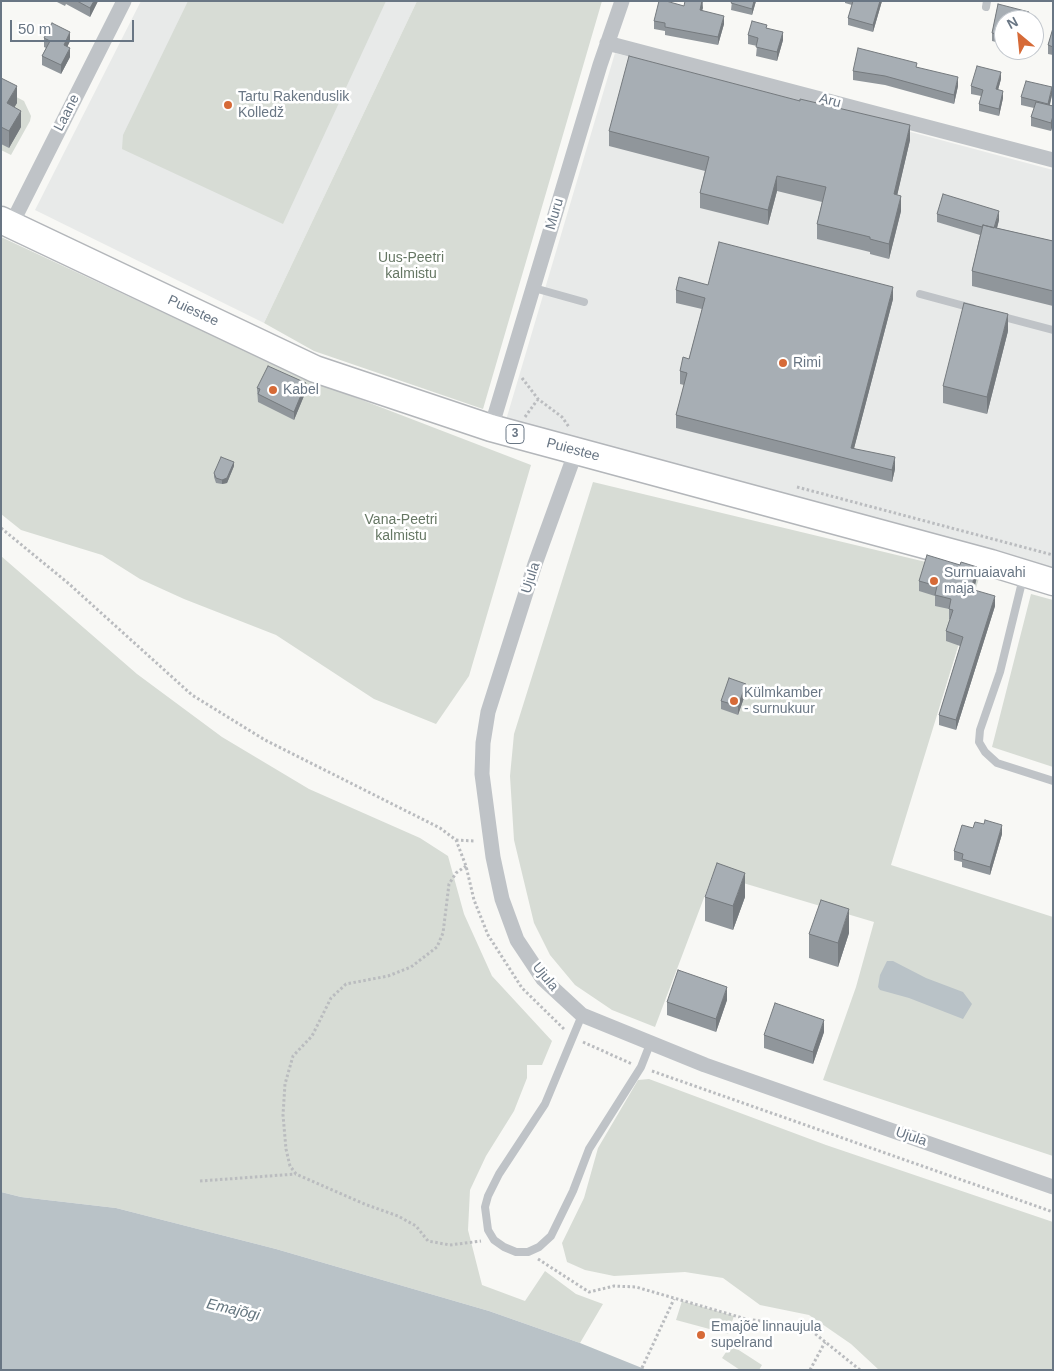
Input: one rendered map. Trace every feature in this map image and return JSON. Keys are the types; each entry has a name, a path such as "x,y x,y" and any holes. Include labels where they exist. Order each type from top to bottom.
{"highway":[{"name":"Puiestee","path":"6,223 315,369 491,428 576,440 1053,582"}],"street":[{"name":"Laane","path":"6,223 124,1"},
{"name":"Muru","path":"491,428 622,1"},
{"name":"Aru","path":"608,43 1053,160"},
{"name":"Ujula","path":"576,440 488,712 482,743 482,774 490,838 502,899 517,940 543,979 582,1015 650,1044 1053,1186"}],"lane":[{"path":"534,288 584,302"},
{"path":"920,294 977,310"},
{"path":"996,315 1053,330"},
{"path":"1024,573 1000,672 980,730 979,742 985,752 997,763 1053,781"},
{"path":"582,1015 545,1104 492,1185 485,1207 485,1218 494,1240 516,1252 528,1252 539,1247 551,1236 574,1191 589,1149 641,1067 650,1044"}],"path":[{"path":"513,358 529,390 562,417 576,440"},
{"path":"520,425 538,399"},
{"path":"792,486 1053,555"},
{"path":"456,840 472,841 490,838"},
{"path":"296,1174 290,1166 286,1149 283,1115 284,1084 293,1056 312,1036 331,998 338,990 346,984 388,976 411,967 437,947 443,933 449,884 456,873 466,866"},
{"path":"698,1088 700,1082"},
{"path":"200,1181 296,1174 366,1205 398,1216 416,1226 428,1241 439,1244 494,1240"},
{"path":"528,1252 589,1292 614,1286 636,1287 746,1319 808,1328 860,1370"},
{"path":"642,1368 674,1299"},
{"path":"810,1370 825,1342"}],"shaded area":[{"name":"Tartu Rakenduslik Kolledž","path":"141,1 417,1 264,323 35,210"},
{"path":"615,53 1053,170 1053,577 506,420"}],"green space":[{"path":"188,1 386,1 283,224 122,149 123,135"},
{"name":"Uus-Peetri kalmistu","path":"417,1 602,1 483,409 314,351 264,323"},
{"path":"1,89 24,101 31,116 11,155 1,150"},
{"name":"Vana-Peetri kalmistu","path":"1,237 297,375 531,465 469,676 436,724 374,699 276,635 184,599 140,579 102,555 21,530 1,514"},
{"path":"593,482 980,575 891,865 1053,917 1053,1156 823,1080 856,987 874,922 713,874 655,1027 612,1010 575,985 550,955 534,923 514,840 510,776 514,734"},
{"path":"1,556 137,674 222,737 309,789 420,838 448,856 464,914 492,976 552,1041 542,1065 527,1065 527,1078 514,1111 486,1156 470,1190 468,1230 482,1285 525,1301 545,1271 576,1294 603,1304 580,1343 489,1311 276,1249 116,1208 21,1197 1,1192"},
{"path":"1031,594 1053,600 1053,767 992,747"},
{"path":"649,1079 826,1145 1053,1222 1053,1370 879,1370 851,1344 809,1315 760,1305 723,1278 685,1272 614,1276 585,1270 567,1262 562,1243 584,1198 598,1148 638,1080"},
{"path":"682,1301 734,1316 728,1334 676,1320"},
{"path":"731,1345 762,1365 759,1370 740,1370 722,1358"}],"water":[{"path":"887,961 893,961 926,978 963,992 972,1004 963,1019 909,998 880,990 878,987 880,975"},
{"name":"Emajõgi","path":"1,1192 21,1197 116,1208 276,1249 489,1311 580,1343 647,1370 3,1370 1,1369"}],"building":[{"path":"77,1 94,1 90,8"},
{"path":"659,1 684,6 685,1 702,1 700,10 724,16 718,37 665,27 665,23 654,21"},
{"path":"732,1 754,1 752,9 731,3"},
{"path":"853,1 880,1 873,25 848,18"},
{"path":"998,4 1021,10 997,10"},
{"path":"752,21 767,25 766,28 783,32 777,52 756,47 758,38 748,35"},
{"path":"52,23 70,32 64,45 70,48 61,65 42,56 50,41 44,38"},
{"path":"1053,28 1053,47 1048,45"},
{"path":"858,48 917,63 916,67 958,77 954,95 885,76 853,71"},
{"path":"629,56 800,101 800,99 910,125 894,194 901,196 889,244 870,239 870,237 817,224 826,187 777,176 768,210 700,193 709,157 609,131"},
{"path":"977,66 1001,72 996,89 1003,91 999,109 979,104 983,90 971,86"},
{"path":"1,78 17,86 7,103 21,111 9,131 1,127"},
{"path":"1026,81 1052,87 1048,104 1021,97"},
{"path":"1036,102 1053,106 1051,123 1031,117"},
{"path":"943,194 999,211 994,228 983,225 982,227 937,214"},
{"path":"983,225 1053,241 1053,291 972,271"},
{"path":"719,242 893,287 851,448 895,457 892,470 676,415 687,373 680,371 683,357 689,359 705,298 676,290 679,277 708,285"},
{"path":"964,303 1008,314 987,397 943,386"},
{"path":"268,366 306,383 294,412 258,394 260,389 257,388"},
{"path":"221,457 234,462 227,478 222,480 216,478 214,473"},
{"path":"927,555 960,565 961,562 977,567 971,589 995,596 956,720 939,715 963,637 946,631 953,610 949,609 951,599 935,595 937,586 919,581"},
{"path":"729,678 746,684 738,706 721,701"},
{"path":"985,820 1002,825 990,867 962,859 963,854 954,851 962,825 973,828 975,822 984,824"},
{"path":"717,863 745,873 733,906 705,897"},
{"path":"821,900 849,909 838,943 809,934"},
{"path":"678,970 727,987 716,1019 667,1002"},
{"path":"775,1003 824,1020 813,1052 764,1035"}],"place":[{"name":"Tartu Rakenduslik Kolledž","path":"228,105"},
{"name":"Rimi","path":"783,363"},
{"name":"Kabel","path":"273,390"},
{"name":"Surnuaiavahi maja","path":"934,581"},
{"name":"Külmkamber - surnukuur","path":"734,701"},
{"name":"Emajõe linnaujula supelrand","path":"701,1335"}]}
